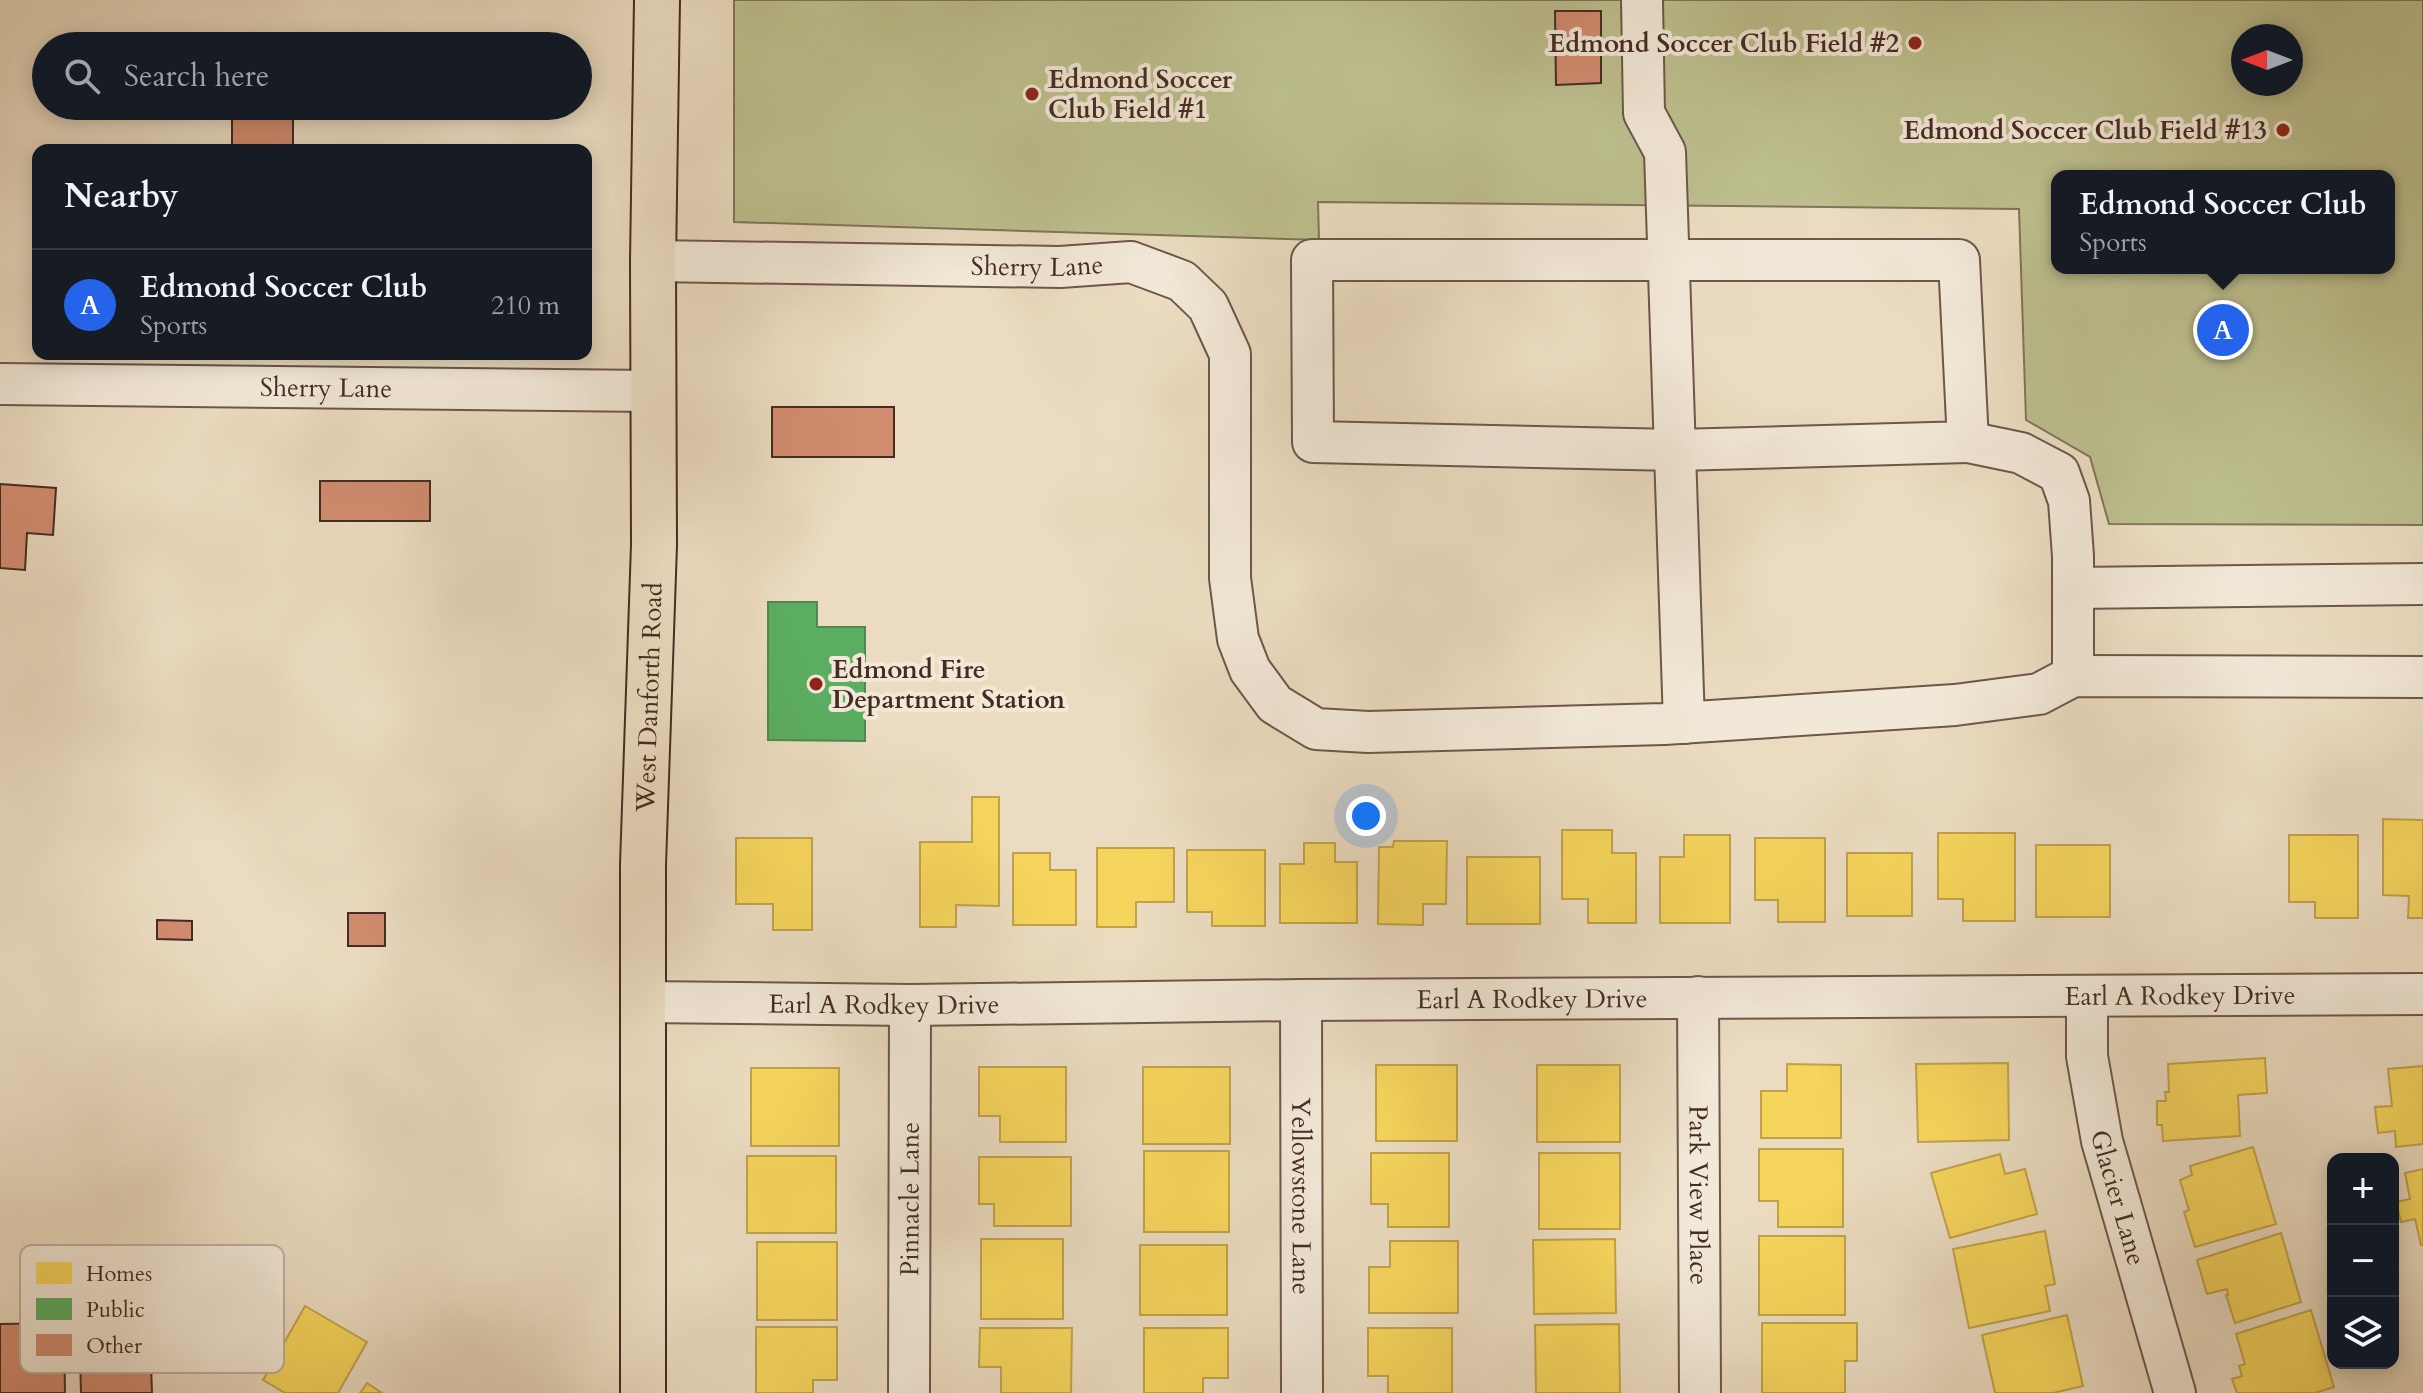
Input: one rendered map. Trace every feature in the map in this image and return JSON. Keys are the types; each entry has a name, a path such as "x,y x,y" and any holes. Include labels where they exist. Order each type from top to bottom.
{"main road":[{"name":"West Danforth Road","path":"643,1393 643,865 654,545 653,261 657,0"}],"street":[{"path":"1642,0 1644,113 1665,152 1684,723"},
{"path":"1968,442 1959,260 1312,260 1313,442 1676,450 1968,442 2021,453 2059,473 2069,501 2074,588 2073,676 2423,677"},
{"name":"Sherry Lane","path":"653,261 1060,267 1131,262 1182,281 1208,306 1230,354 1230,578 1238,639 1250,670 1275,704 1316,729 1368,732 1684,723 1955,705 2039,694 2073,676"},
{"name":"Sherry Lane","path":"0,384 653,391"},
{"path":"2074,588 2423,584"},
{"name":"Earl A Rodkey Drive","path":"642,1002 910,1005 2423,994"},
{"name":"Park View Place","path":"1698,997 1700,1393"},
{"name":"Glacier Lane","path":"2087,997 2087,1056 2102,1141 2175,1393"},
{"name":"Yellowstone Lane","path":"1301,1000 1302,1393"},
{"name":"Pinnacle Lane","path":"909,1393 910,1005"}],"green space":[{"path":"734,0 2423,0 2423,525 2109,524 2090,457 2026,420 2019,209 1318,202 1319,240 734,222"}],"building: Homes":[{"path":"972,797 999,797 999,906 956,905 956,927 920,927 920,842 972,842"},
{"path":"2383,819 2423,820 2423,918 2408,918 2409,896 2383,895"},
{"path":"1562,830 1612,830 1612,853 1636,853 1636,923 1588,923 1588,899 1562,899"},
{"path":"1938,833 2015,833 2015,921 1963,921 1963,899 1938,899"},
{"path":"1684,835 1730,835 1730,923 1660,923 1660,857 1684,857"},
{"path":"2289,835 2358,835 2358,918 2315,918 2315,902 2289,902"},
{"path":"736,838 812,838 812,930 773,930 773,904 736,904"},
{"path":"1755,838 1825,838 1825,922 1778,922 1778,900 1755,900"},
{"path":"1394,841 1447,841 1446,904 1423,904 1423,925 1378,924 1379,847 1393,847"},
{"path":"1304,843 1335,843 1335,862 1357,862 1357,923 1280,923 1280,864 1304,864"},
{"path":"2036,845 2110,845 2110,917 2036,917"},
{"path":"1097,848 1174,848 1174,902 1136,902 1136,927 1097,927"},
{"path":"1187,850 1265,850 1265,926 1212,926 1212,912 1187,912"},
{"path":"1013,853 1050,853 1050,870 1076,870 1076,925 1013,925"},
{"path":"1847,853 1912,853 1912,916 1847,916"},
{"path":"1467,857 1540,857 1540,924 1467,924"},
{"path":"2265,1058 2267,1093 2238,1095 2240,1136 2163,1141 2162,1125 2157,1125 2157,1101 2166,1101 2165,1092 2169,1092 2168,1064"},
{"path":"2008,1063 2009,1140 1918,1142 1916,1064"},
{"path":"1787,1064 1841,1065 1841,1138 1761,1138 1761,1091 1787,1091"},
{"path":"1376,1065 1457,1065 1457,1141 1376,1141"},
{"path":"1537,1065 1620,1065 1620,1142 1537,1142"},
{"path":"2423,1066 2423,1144 2396,1147 2395,1131 2378,1133 2375,1107 2392,1106 2388,1069"},
{"path":"979,1067 1066,1067 1066,1142 1000,1142 1000,1116 979,1116"},
{"path":"1143,1067 1230,1067 1230,1144 1143,1144"},
{"path":"751,1068 839,1068 839,1146 751,1146"},
{"path":"2253,1147 2276,1224 2195,1247 2184,1212 2189,1210 2180,1180 2192,1175 2190,1166"},
{"path":"1759,1149 1843,1149 1843,1227 1778,1227 1778,1201 1759,1201"},
{"path":"1144,1151 1229,1151 1229,1232 1144,1232"},
{"path":"1371,1153 1449,1153 1449,1227 1388,1227 1388,1204 1371,1204"},
{"path":"1539,1153 1620,1153 1620,1229 1539,1229"},
{"path":"2000,1154 2005,1174 2025,1169 2037,1214 1950,1238 1931,1173"},
{"path":"747,1156 836,1156 836,1233 747,1233"},
{"path":"979,1157 1071,1157 1071,1226 994,1226 994,1204 979,1204"},
{"path":"2423,1169 2423,1245 2415,1219 2401,1222 2399,1214 2399,1201 2410,1199 2405,1173"},
{"path":"2045,1231 2055,1284 2045,1286 2050,1311 1969,1328 1953,1249"},
{"path":"2281,1233 2301,1302 2235,1323 2227,1289 2207,1294 2197,1260"},
{"path":"1759,1236 1845,1236 1845,1315 1759,1315"},
{"path":"981,1239 1063,1239 1063,1319 981,1319"},
{"path":"1615,1239 1616,1313 1534,1314 1533,1240"},
{"path":"1390,1241 1458,1241 1458,1313 1369,1313 1369,1267 1390,1267"},
{"path":"757,1242 837,1242 837,1320 757,1320"},
{"path":"1140,1245 1227,1245 1227,1315 1140,1315"},
{"path":"305,1306 367,1342 338,1393 285,1393 263,1380 267,1373 284,1373 284,1343"},
{"path":"2311,1310 2334,1387 2315,1393 2237,1393 2232,1379 2242,1376 2239,1366 2245,1364 2236,1334"},
{"path":"2067,1315 2083,1386 2053,1393 1995,1393 1982,1335"},
{"path":"1762,1323 1857,1323 1857,1361 1845,1361 1845,1393 1762,1393"},
{"path":"1619,1324 1620,1393 1536,1393 1535,1325"},
{"path":"756,1327 837,1327 837,1380 813,1380 813,1393 756,1393"},
{"path":"980,1328 1072,1328 1071,1393 1001,1393 1001,1367 979,1367"},
{"path":"1144,1328 1228,1328 1228,1378 1203,1378 1203,1393 1144,1393"},
{"path":"1368,1328 1452,1328 1452,1393 1388,1393 1388,1376 1368,1376"},
{"path":"367,1383 382,1393 360,1393"}],"building: Public":[{"name":"Edmond Fire Department Station","path":"768,602 817,602 817,627 865,627 865,741 768,740"}],"building: Other":[{"path":"1555,11 1601,11 1601,83 1556,85"},
{"path":"232,120 293,120 293,144 232,144"},
{"path":"772,407 894,407 894,457 772,457"},
{"path":"320,481 430,481 430,521 320,521"},
{"path":"0,484 56,488 53,535 27,533 25,570 0,568"},
{"path":"348,913 385,913 385,946 348,946"},
{"path":"157,920 192,921 192,940 157,939"},
{"path":"0,1324 20,1324 20,1373 65,1373 65,1393 0,1393"},
{"path":"80,1373 151,1373 152,1393 81,1393"}],"place":[{"name":"Edmond Soccer Club Field #2","path":"1915,43"},
{"name":"Edmond Soccer Club Field #1","path":"1032,94"},
{"name":"Edmond Soccer Club Field #13","path":"2283,130"},
{"name":"Edmond Soccer Club","path":"2223,330"},
{"name":"Edmond Fire Department Station","path":"816,684"}]}
